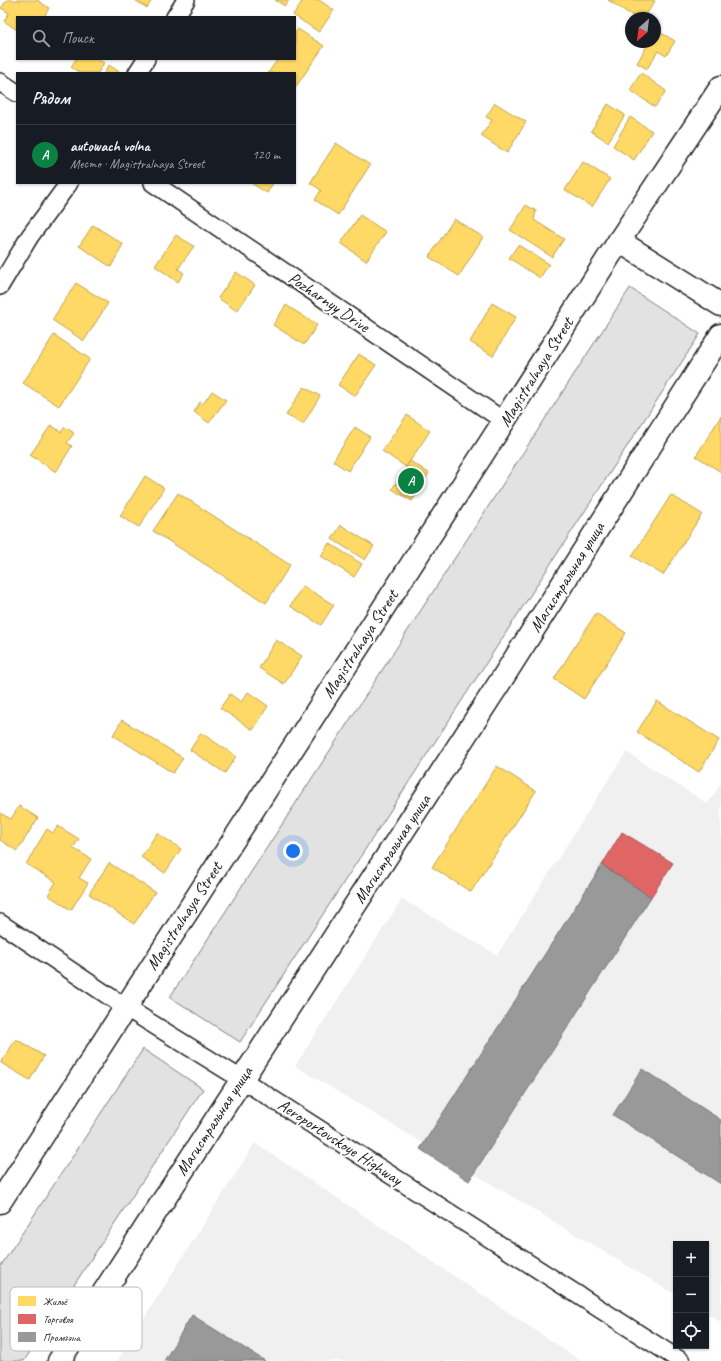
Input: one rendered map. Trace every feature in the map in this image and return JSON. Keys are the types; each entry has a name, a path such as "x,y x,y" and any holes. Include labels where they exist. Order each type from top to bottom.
{"main road":[{"name":"Magistralnaya Street","path":"0,1202 619,241 721,86"},
{"path":"619,241 721,305"},
{"name":"Магистральная улица","path":"107,1287 500,682 721,335"},
{"name":"Магистральная улица","path":"59,1361 65,1351"}],"street":[{"path":"176,16 186,0"},
{"path":"138,72 145,60"},
{"path":"0,82 16,92"},
{"path":"0,286 30,236 68,184"},
{"name":"Pozharnyy Drive","path":"154,184 504,421"},
{"name":"Aeroportovskoye Highway","path":"0,923 125,1007 241,1079 681,1361"}],"shaded area":[{"path":"630,288 700,334 240,1042 170,997"},
{"path":"626,752 708,804 721,783 721,1322 709,1315 709,1241 673,1241 673,1293 295,1066 402,899 497,955"},
{"path":"143,1049 203,1089 73,1287 10,1287 10,1351 31,1351 24,1361 0,1361 0,1267"},
{"path":"255,1143 581,1361 117,1361 123,1351 142,1351 142,1322"}],"building: Жильё":[{"path":"7,0 37,0 49,8 45,16 16,16 16,29 4,21 9,13 1,8"},
{"path":"135,0 152,0 147,8"},
{"path":"275,0 289,0 285,6"},
{"path":"303,0 319,0 334,10 319,32 293,15"},
{"path":"608,0 655,1 648,12 627,12"},
{"path":"298,29 324,46 296,87 296,72 269,72 277,60 296,60 296,32"},
{"path":"661,33 675,41 666,56 658,51 647,69 637,63 646,48 661,48"},
{"path":"75,60 99,60 104,63 99,72 78,72 71,67"},
{"path":"109,65 120,72 105,72"},
{"path":"641,73 666,91 655,107 630,90"},
{"path":"495,103 526,122 507,153 481,136 492,120 486,117"},
{"path":"608,104 625,115 608,142 591,131"},
{"path":"630,117 652,131 634,160 613,146"},
{"path":"336,143 370,165 338,215 315,200 321,190 310,183"},
{"path":"583,162 610,179 592,207 565,190"},
{"path":"253,184 272,184 267,193"},
{"path":"526,205 536,211 534,220 564,239 552,257 510,230"},
{"path":"360,215 386,232 366,261 341,243"},
{"path":"454,219 483,237 459,276 429,257"},
{"path":"93,225 123,244 111,267 79,246"},
{"path":"176,235 194,246 178,269 184,273 178,282 155,266"},
{"path":"518,245 549,264 540,278 509,258"},
{"path":"236,272 255,285 237,311 218,298"},
{"path":"76,283 108,303 84,341 52,320"},
{"path":"492,303 516,317 493,356 470,342"},
{"path":"286,305 317,325 304,345 273,325"},
{"path":"54,335 90,359 59,406 23,383"},
{"path":"359,354 376,365 355,396 338,385"},
{"path":"304,387 320,396 303,424 286,415"},
{"path":"212,391 226,400 209,423 194,412 200,402 203,404"},
{"path":"407,415 430,431 406,467 382,451"},
{"path":"721,416 721,472 696,456"},
{"path":"51,425 61,432 65,427 74,433 67,443 72,446 56,472 30,455"},
{"path":"355,427 370,437 348,471 333,461"},
{"path":"410,461 429,473 412,501 392,489"},
{"path":"145,476 164,488 139,527 120,516"},
{"path":"178,493 290,565 266,603 153,531"},
{"path":"671,495 702,514 663,575 632,556"},
{"path":"341,525 374,546 365,560 332,539"},
{"path":"329,543 362,564 354,577 321,556"},
{"path":"303,586 334,605 321,625 290,606"},
{"path":"596,613 626,633 584,699 554,679"},
{"path":"276,640 302,656 284,684 259,668"},
{"path":"248,692 268,706 253,730 220,708 230,694 241,702"},
{"path":"657,701 719,740 699,772 637,732"},
{"path":"122,720 183,758 173,773 113,735"},
{"path":"201,733 236,756 225,773 190,750"},
{"path":"497,766 536,791 471,892 432,867"},
{"path":"19,806 38,818 17,851 0,840 0,813 11,819"},
{"path":"58,826 79,839 73,848 91,859 79,878 88,883 71,910 48,895 56,882 26,864 47,829 53,833"},
{"path":"157,833 181,849 165,873 141,857"},
{"path":"109,863 155,892 134,924 89,894"},
{"path":"16,1039 44,1056 30,1080 1,1063"}],"building: Торговля":[{"path":"622,832 673,863 651,897 602,865"}],"building: Промзона":[{"path":"602,865 651,897 469,1181 420,1149"},
{"path":"642,1069 721,1120 721,1184 613,1115"},
{"path":"192,1315 265,1361 164,1361"}],"place":[{"name":"autowach volna","path":"411,481"}]}
